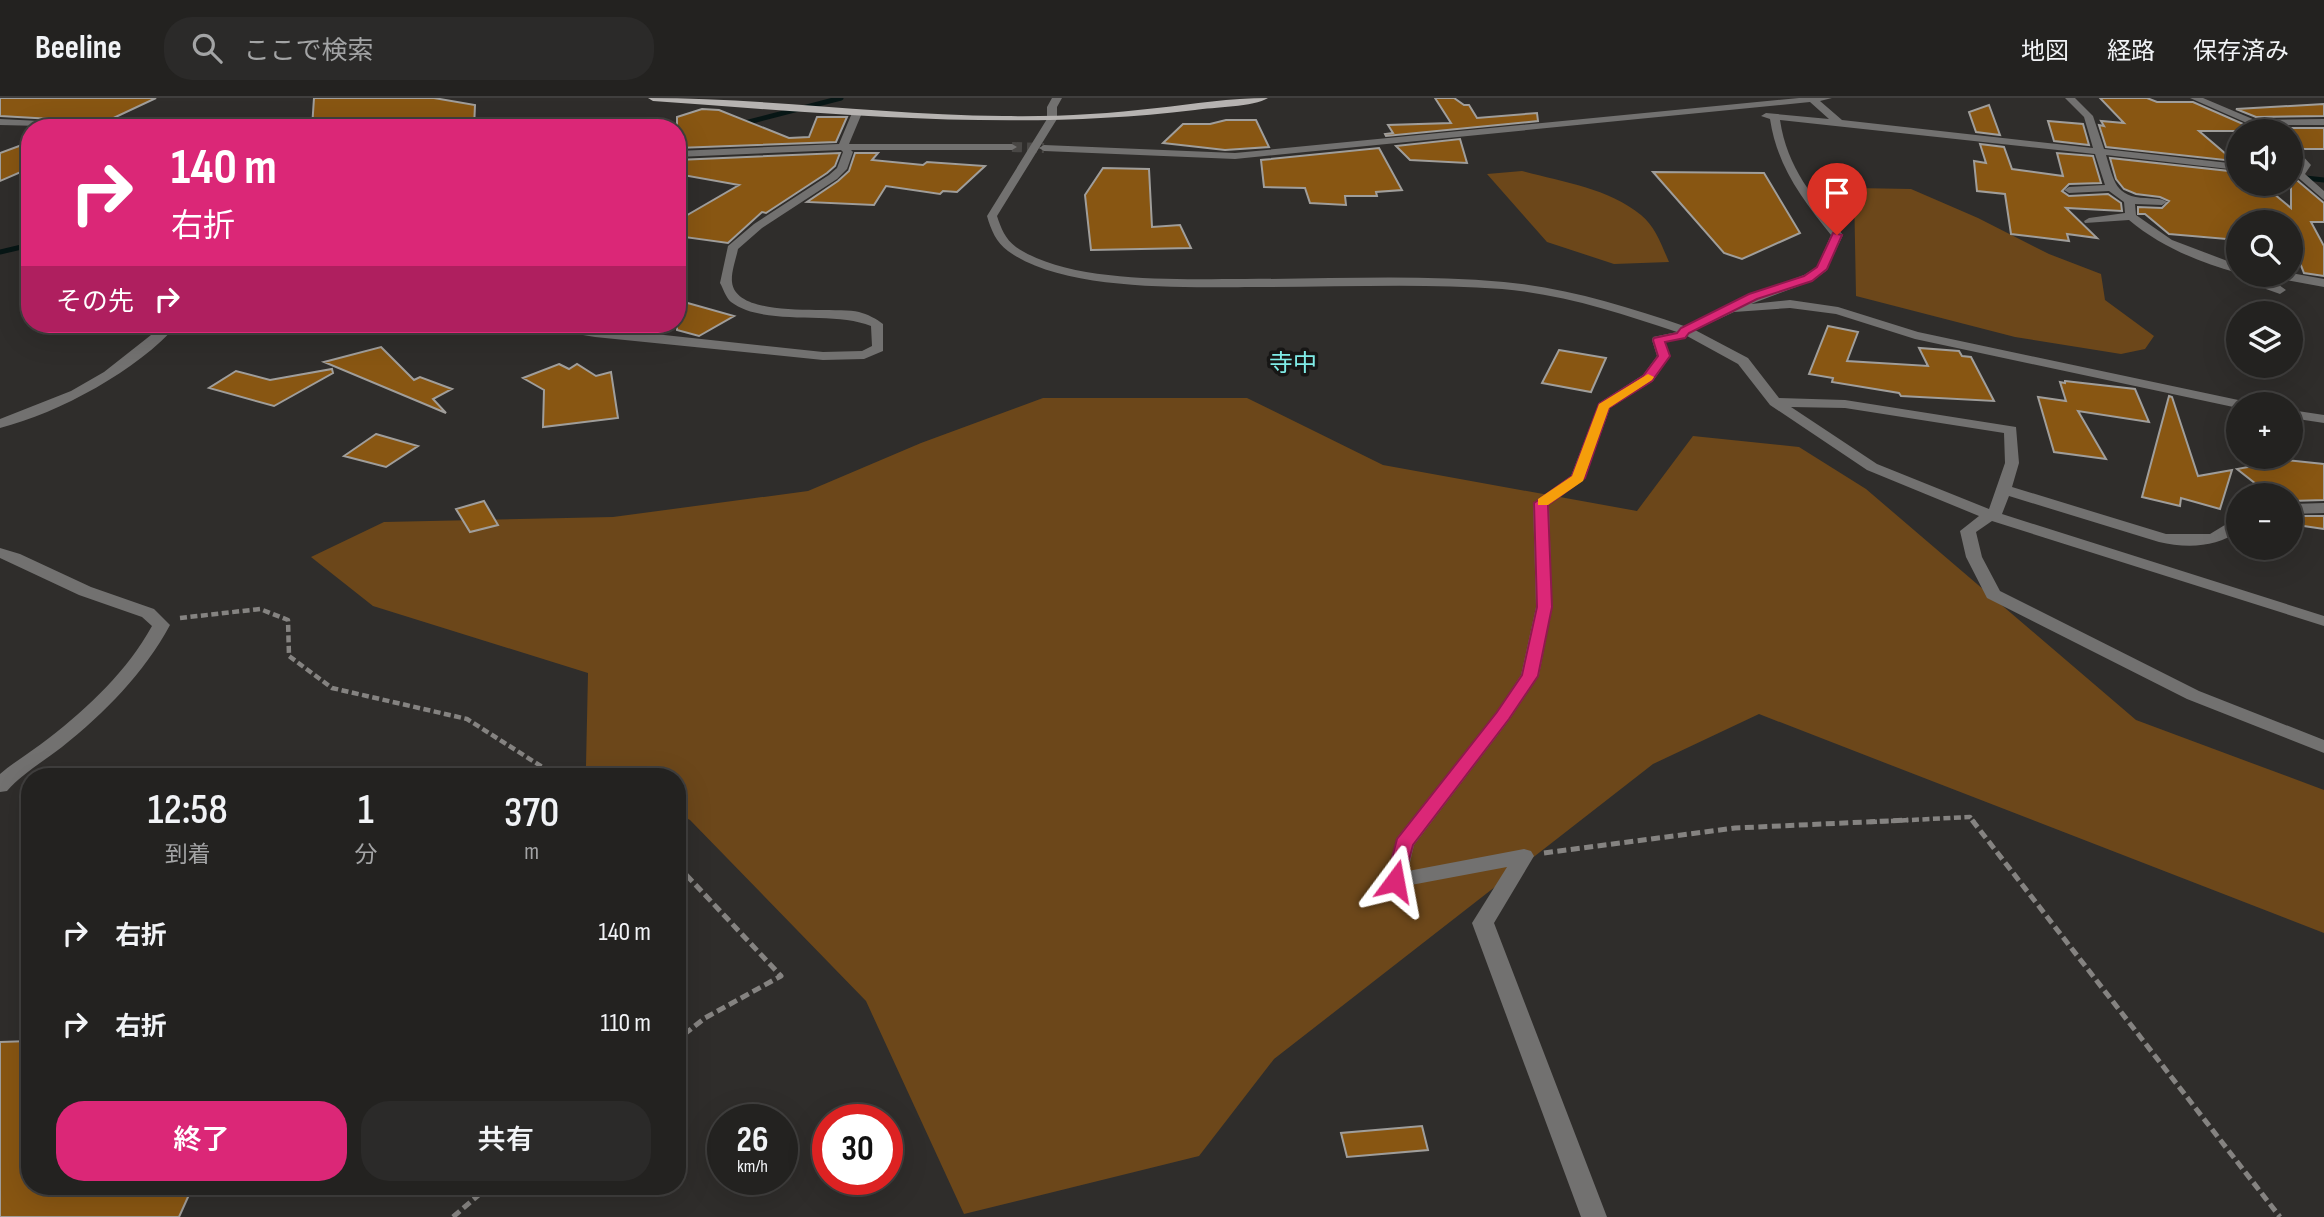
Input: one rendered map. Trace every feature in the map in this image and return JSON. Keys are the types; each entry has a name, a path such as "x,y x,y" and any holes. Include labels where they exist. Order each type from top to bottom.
{"main road":[{"path":"653,98 857,113 1054,108 1135,113 1263,98"}],"street":[{"path":"1044,148 1235,156 1827,98"},
{"path":"2070,98 2088,116 2112,188 2129,201 2162,202"},
{"path":"2196,98 2245,119"},
{"path":"1812,99 1839,123"},
{"path":"1733,106 1747,113 1775,118 2226,166"},
{"path":"1054,108 992,216 997,233 1013,249 1044,264 1082,275 1172,283 1456,283 1563,294 1685,330 1743,360 1775,402 1872,467 1990,515 2324,621"},
{"path":"843,146 857,113"},
{"path":"1524,856 1395,881 1404,843 1503,716 1530,676 1544,607 1541,503 1578,478 1604,406 1647,378 1664,356 1658,340 1681,335 1685,330 1732,309 1753,296 1808,278 1822,269 1837,235 1788,172 1776,139 1775,118"},
{"path":"0,122 21,123"},
{"path":"2303,122 2324,122"},
{"path":"594,333 814,355 852,357 874,352 878,348 877,324 867,319 856,315 796,314 758,308 735,299 726,284 732,248 758,226 842,169 848,152 843,146"},
{"path":"686,154 754,153 843,146 1012,147"},
{"path":"2303,181 2324,198"},
{"path":"2069,190 2112,188"},
{"path":"2129,201 2131,216 2148,230 2185,251 2226,265"},
{"path":"2089,221 2131,216"},
{"path":"2303,280 2324,284"},
{"path":"2272,287 2280,290"},
{"path":"1732,309 1790,304 1838,311 1915,335 2226,401"},
{"path":"0,424 76,394 109,376 161,333"},
{"path":"1775,402 1845,404 2011,430 2012,463 1996,511 1968,531 1974,556 1993,594 2193,695 2324,747"},
{"path":"2303,416 2324,419"},
{"path":"2003,489 2165,539 2192,541 2226,534"},
{"path":"2303,509 2324,508"},
{"path":"0,553 85,591 148,613 161,625 151,646 119,682 61,738 23,768"},
{"path":"0,786 21,769"},
{"path":"1524,856 1483,923 1594,1217"}],"path":[{"path":"156,621 260,609 269,612 288,620 289,656 332,688 467,719 544,768"},
{"path":"1524,856 1735,828 1970,817 2280,1217"},
{"path":"686,874 781,976 705,1018 686,1033"},
{"path":"453,1217 479,1195"}],"shaded area":[{"path":"1522,171 1584,187 1628,206 1650,225 1669,262 1614,264 1547,242 1487,174"},
{"path":"1854,188 1911,189 1978,218 2049,254 2101,274 2105,300 2154,336 2145,349 2121,354 2015,337 1856,296"},
{"path":"1043,398 1247,398 1383,465 1637,511 1693,436 1799,447 1866,489 2136,720 2324,790 2324,933 1759,714 1653,764 1274,1059 1199,1156 964,1214 866,1001 686,818 686,768 586,766 588,673 373,606 311,557 384,522 613,517 808,491 921,443"}],"building":[{"path":"0,98 156,98 111,119 0,116"},
{"path":"314,98 434,98 475,105 474,119 313,119"},
{"path":"1435,98 1454,98 1464,105 1469,105 1477,118 1537,113 1538,121 1386,136 1385,134 1393,133 1388,125 1451,123"},
{"path":"2100,98 2193,102 2232,119 2226,119 2226,131 2199,131 2226,154 2226,160 2106,147 2099,125 2104,126 2101,121 2124,123"},
{"path":"2324,104 2324,116 2256,117 2236,109"},
{"path":"1989,105 2000,135 1976,132 1969,112"},
{"path":"702,109 719,110 789,138 809,137 817,117 847,117 836,142 686,148 686,119 677,117"},
{"path":"1226,120 1256,120 1269,147 1225,150 1163,143 1183,124 1210,124"},
{"path":"2048,121 2083,124 2089,145 2054,141"},
{"path":"2303,128 2324,128 2324,149 2303,149"},
{"path":"1460,139 1467,163 1410,160 1396,146"},
{"path":"1980,144 2004,147 2012,169 2063,176 2057,153 2093,156 2101,183 2069,184 2062,191 2069,196 2108,194 2121,203 2122,211 2066,208 2097,238 2067,234 2069,241 2011,234 2005,194 1977,191 1974,161 1986,163"},
{"path":"21,145 21,172 0,181 0,153"},
{"path":"1379,148 1402,190 1376,192 1377,196 1345,196 1346,205 1310,203 1305,188 1264,187 1261,160"},
{"path":"840,153 835,166 827,173 766,213 762,212 728,243 686,237 686,216 739,185 686,176 686,160"},
{"path":"855,153 878,153 872,160 923,165 927,162 985,166 957,192 943,191 940,194 886,186 874,205 807,202 849,171"},
{"path":"2110,158 2226,171 2226,196 2276,196 2291,208 2291,196 2303,196 2303,185 2324,203 2324,222 2311,222 2324,246 2324,276 2304,273 2303,270 2303,210 2226,210 2226,239 2169,234 2145,214 2138,214 2138,207 2162,208 2169,201 2124,189 2116,179"},
{"path":"1103,168 1149,169 1152,227 1180,225 1191,248 1091,250 1085,195"},
{"path":"1653,172 1764,173 1800,233 1742,259 1724,253"},
{"path":"686,303 734,316 699,336 686,332"},
{"path":"1828,326 1858,332 1847,361 1928,366 1919,348 1959,351 1962,356 1971,357 1994,401 1901,396 1899,393 1832,382 1833,378 1809,374"},
{"path":"381,347 414,380 420,377 452,389 433,399 446,413 324,362"},
{"path":"1559,350 1606,358 1591,392 1542,383"},
{"path":"559,364 569,369 577,364 596,376 611,372 618,418 543,427 544,390 523,378"},
{"path":"332,369 333,373 274,406 209,388 236,371 270,380"},
{"path":"2060,382 2135,389 2149,422 2078,411 2106,459 2054,452 2038,397 2066,401"},
{"path":"2169,396 2172,397 2198,476 2232,470 2220,509 2181,498 2180,506 2142,497"},
{"path":"376,434 418,446 386,467 344,456"},
{"path":"2303,462 2324,464 2324,500 2303,501 2303,483 2255,483 2237,469 2303,469"},
{"path":"484,501 498,525 470,532 456,509"},
{"path":"2303,516 2324,516 2324,529 2303,526"},
{"path":"21,1041 21,1195 189,1195 179,1217 0,1217 0,1042"},
{"path":"1422,1126 1428,1150 1347,1157 1341,1133"}],"waterway":[{"path":"741,124 841,98"},
{"path":"2306,178 2324,180"},
{"path":"0,252 21,247"}],"tunnel":[{"path":"1012,147 1044,148"}],"slow traffic":[{"path":"1543,502 1578,478 1604,406 1648,377"}],"district":[{"name":"寺中","path":"1293,363"}],"route":[{"path":"1395,881 1404,843 1503,716 1530,676 1544,607 1541,503 1578,478 1604,406 1647,378 1664,356 1658,340 1681,335 1685,330 1732,309 1753,296 1808,278 1822,269 1837,235"}]}
